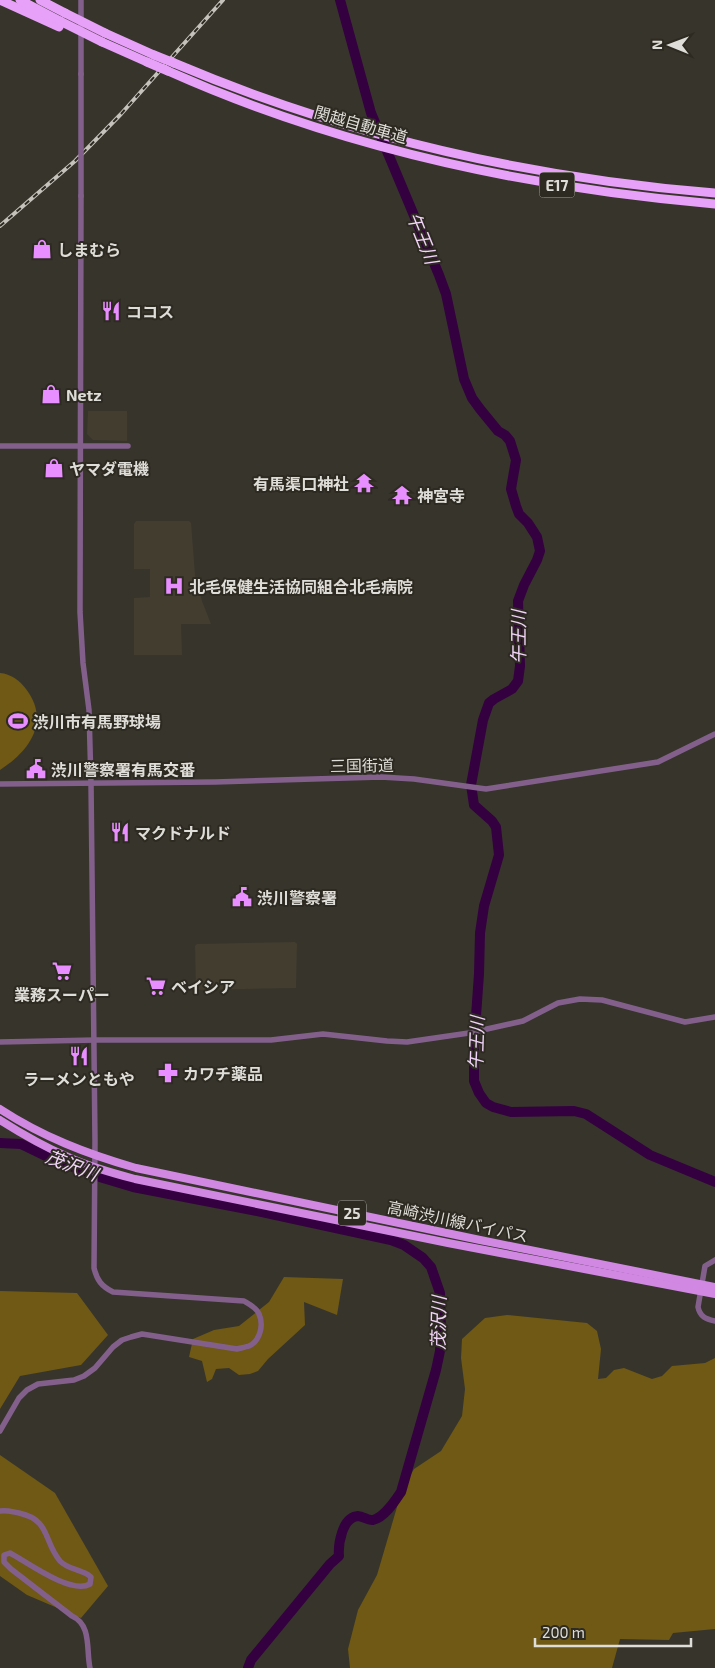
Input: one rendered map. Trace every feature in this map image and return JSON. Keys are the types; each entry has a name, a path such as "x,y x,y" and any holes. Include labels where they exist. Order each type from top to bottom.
{"highway":[{"path":"0,0 61,20 102,40"},
{"name":"関越自動車道","path":"20,0 143,61 210,90 368,144 549,184 715,204"},
{"name":"関越自動車道","path":"40,0 61,20"},
{"name":"関越自動車道","path":"102,40 154,55 254,95 366,132 542,172 640,186 715,193"}],"main road":[{"name":"高崎渋川線バイパス","path":"0,1109 46,1136 95,1156 136,1168 700,1288 715,1294"},
{"name":"高崎渋川線バイパス","path":"0,1120 95,1170 175,1188 700,1288 715,1287"}],"street":[{"path":"0,1430 19,1398 27,1390 38,1384 74,1380 84,1376 95,1368 113,1347 122,1340 142,1334 238,1349 250,1345 258,1338 261,1331 260,1314 244,1301 113,1292 98,1282 94,1268 95,1040 92,783 89,710 80,612 81,0"},
{"path":"0,446 128,446"},
{"name":"三国街道","path":"0,784 216,782 381,777 414,779 466,788 486,789 658,762 715,734"},
{"path":"0,1042 271,1040 323,1034 407,1042 474,1032 523,1021 558,1003 580,999 609,1002 685,1022 715,1017"},
{"path":"715,1260 705,1266 700,1288 698,1311 703,1317 715,1321"},
{"path":"0,1511 31,1516 37,1519 61,1562 91,1577 90,1584 87,1586 74,1586 48,1575 10,1553 4,1555 4,1562 10,1569 78,1619 84,1626 90,1668"}],"shaded area":[{"path":"88,411 127,411 127,441 93,440 87,434"},
{"name":"北毛保健生活協同組合北毛病院","path":"136,521 189,521 191,523 195,575 211,624 181,624 182,655 134,655 134,598 150,597 150,569 134,569 134,524"},
{"name":"渋川市有馬野球場","path":"0,673 18,680 33,701 37,713 33,735 28,745 0,770"},
{"path":"295,942 297,944 296,988 196,990 195,946 197,944"},
{"path":"284,1277 343,1279 337,1315 304,1302 305,1325 268,1359 258,1371 239,1375 229,1368 216,1369 212,1379 207,1382 202,1361 189,1357 193,1339 214,1330 239,1326 269,1302"},
{"path":"0,1291 77,1293 108,1335 81,1365 20,1376 0,1409"},
{"path":"507,1315 587,1323 597,1331 601,1349 598,1379 606,1378 614,1370 624,1368 652,1379 662,1376 672,1366 705,1363 715,1358 715,1629 673,1633 669,1640 620,1639 612,1668 350,1668 348,1649 358,1610 377,1575 402,1490 414,1469 441,1451 462,1416 465,1389 461,1358 462,1339 485,1318"},
{"path":"0,1455 55,1493 108,1586 81,1618 27,1595 0,1576"}],"waterway":[{"name":"午王川","path":"340,0 371,113 446,294 464,379 472,398 480,409 498,431 510,441 516,460 511,489 519,514 528,523 537,537 540,551 518,601 520,666 518,681 512,689 489,703 483,720 471,785 474,805 496,827 499,855 484,906 480,933 474,1081 486,1103 493,1107 511,1112 574,1111 586,1114 650,1155 715,1182"},
{"name":"茂沢川","path":"0,1143 21,1144 52,1159 133,1187 391,1240 404,1245 423,1258 431,1267 440,1293 440,1351 401,1492 382,1516 373,1520 358,1516 348,1521 340,1539 339,1556 330,1564 251,1660 248,1668"}],"railway":[{"path":"0,226 75,161 121,114 223,0"}],"place":[{"name":"しまむら","path":"42,249"},
{"name":"ココス","path":"111,311"},
{"name":"Netz","path":"51,394"},
{"name":"ヤマダ電機","path":"54,468"},
{"name":"有馬渠口神社","path":"364,483"},
{"name":"神宮寺","path":"402,495"},
{"name":"北毛保健生活協同組合北毛病院","path":"174,586"},
{"name":"渋川市有馬野球場","path":"18,721"},
{"name":"渋川警察署有馬交番","path":"36,769"},
{"name":"マクドナルド","path":"120,832"},
{"name":"渋川警察署","path":"242,897"},
{"name":"業務スーパー","path":"62,971"},
{"name":"ベイシア","path":"156,986"},
{"name":"ラーメンともや","path":"79,1056"},
{"name":"カワチ薬品","path":"168,1073"}]}
